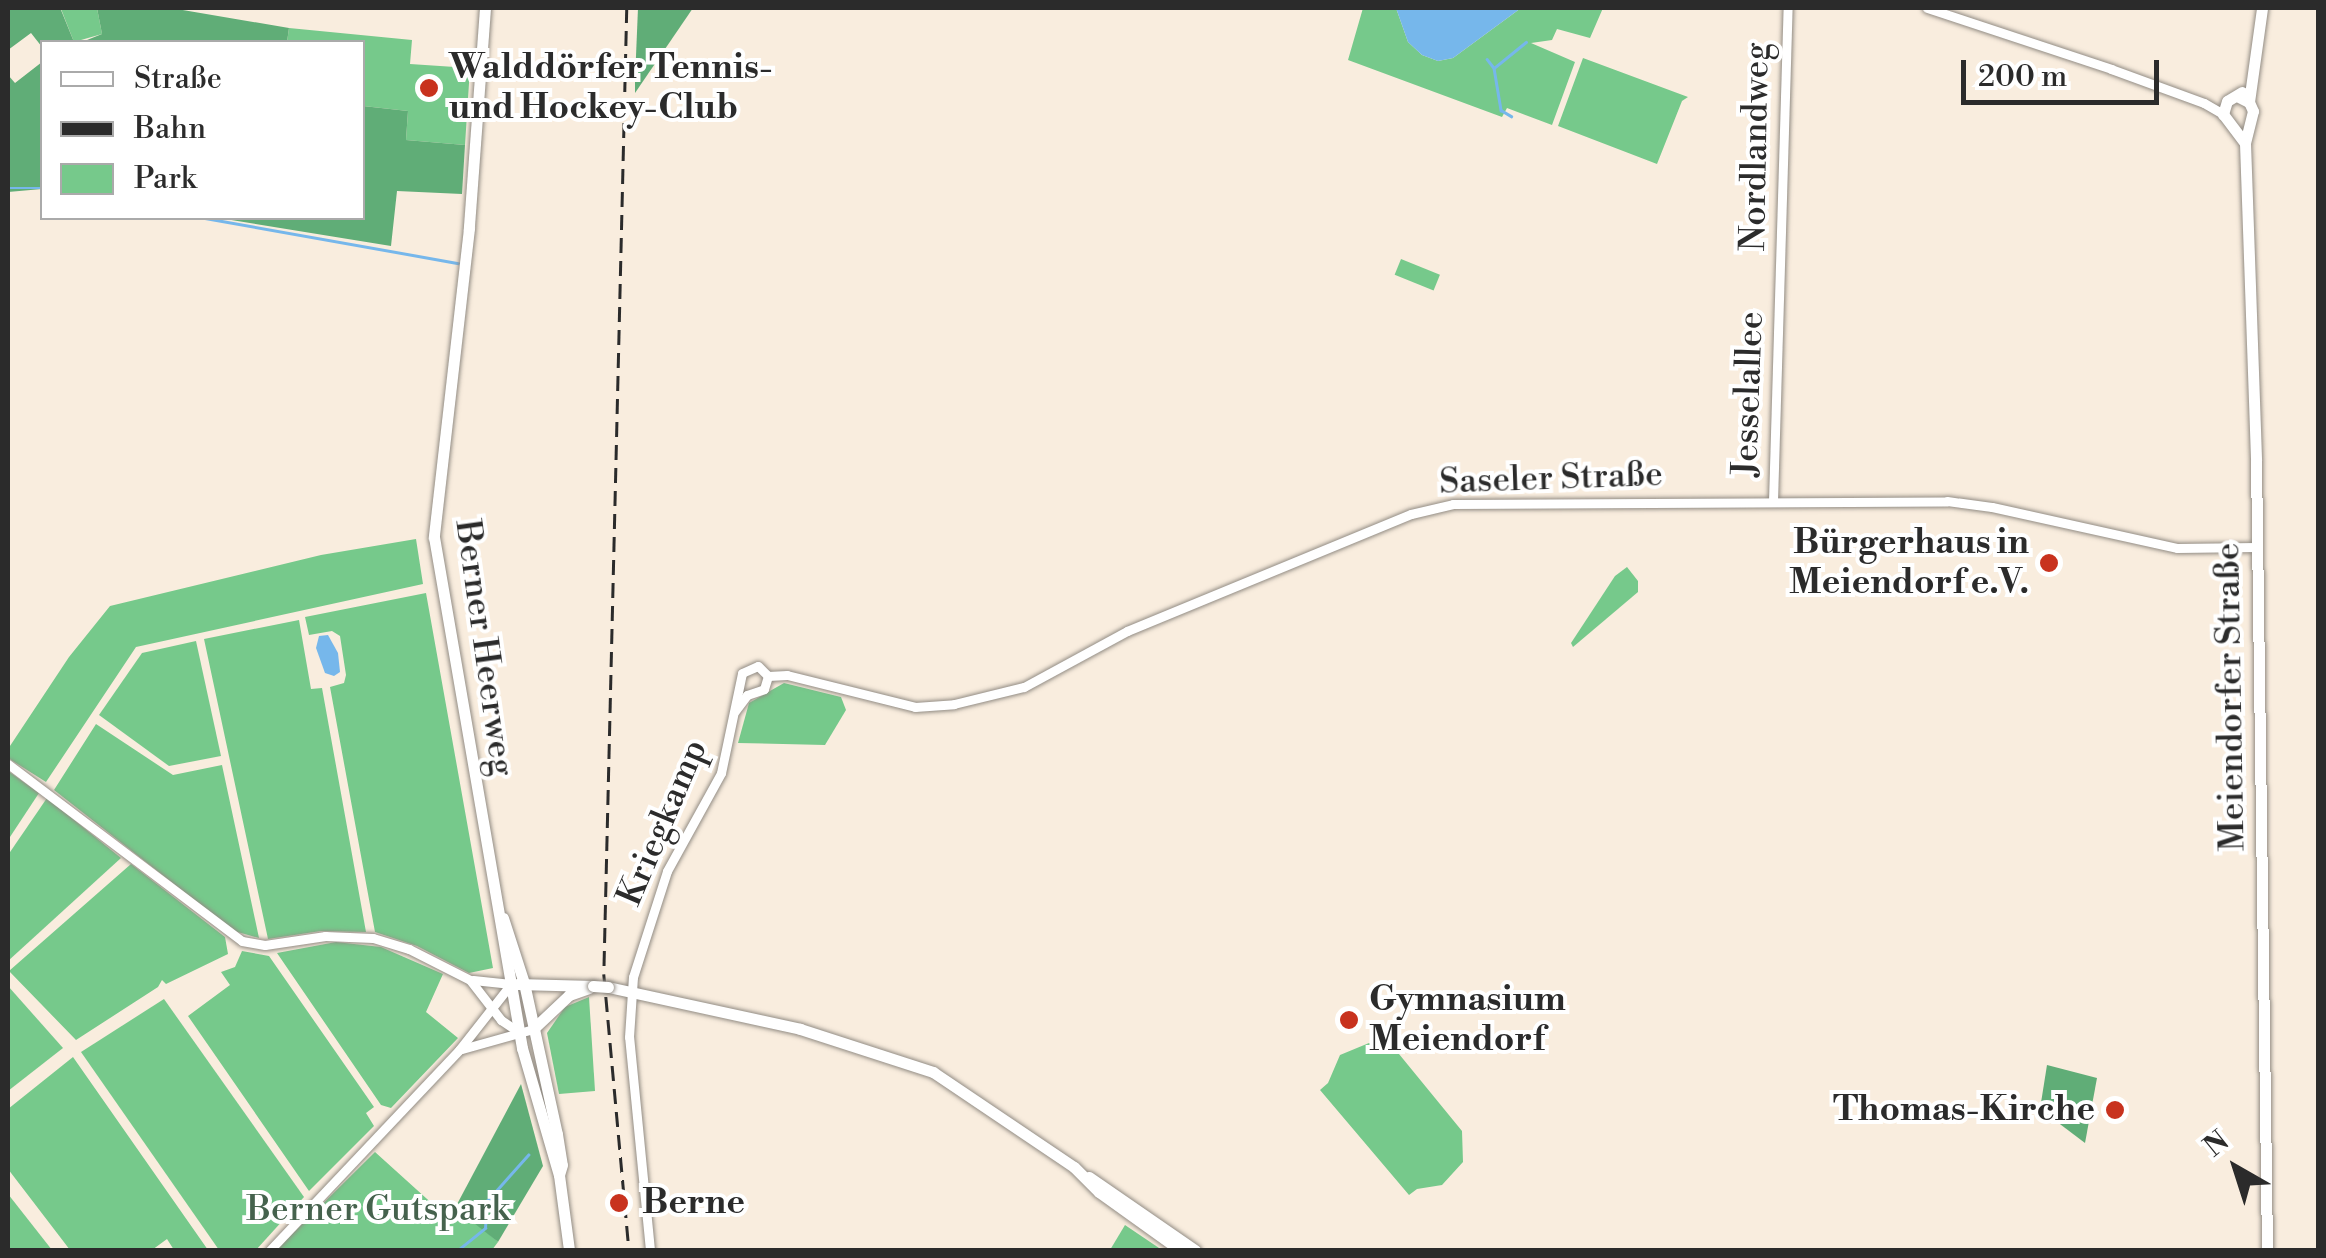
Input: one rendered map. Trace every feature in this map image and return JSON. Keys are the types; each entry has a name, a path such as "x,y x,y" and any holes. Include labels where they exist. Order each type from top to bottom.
{"main road":[{"name":"Berner Heerweg","path":"485,8 465,268 434,537 500,915 559,1175 568,1250"},
{"name":"Meiendorfer Straße","path":"2262,8 2252,79 2244,99 2252,113 2242,125 2256,547 2267,1250"},
{"path":"2242,125 2224,109 2244,99"},
{"path":"518,984 631,990 789,1030 944,1077 1085,1176 1100,1192 1188,1249"},
{"path":"526,1031 569,995 593,986"}],"street":[{"name":"Nordlandweg","path":"1780,288 1788,8"},
{"path":"1927,8 2224,109"},
{"name":"Jesselallee","path":"1773,501 1780,288"},
{"name":"Saseler Straße","path":"747,688 742,673 751,666 761,667 768,676 787,675 890,704 954,704 1029,685 1098,644 1424,510 1479,503 1948,502 1992,507 2177,548 2256,547"},
{"path":"747,688 764,688 768,676"},
{"name":"Kriegkamp","path":"650,1250 629,1037 631,990 667,871 721,773 733,714 747,688"},
{"path":"8,764 242,941 265,945 325,936 373,938 409,949 470,980 518,984"},
{"path":"470,980 494,1010 526,1031"},
{"path":"270,1250 518,984"},
{"path":"459,1050 526,1031"}],"green space":[{"path":"8,8 64,8 61,10 73,40 40,40 40,44 31,33 8,50"},
{"path":"97,8 102,34 73,40 61,9"},
{"path":"97,8 171,8 289,28 287,40 87,40 102,34"},
{"path":"638,8 693,8 635,93 635,80"},
{"path":"1363,8 1396,8 1408,42 1422,55 1438,61 1453,58 1521,8 1603,8 1590,38 1557,29 1552,40 1531,43 1575,62 1552,125 1507,108 1502,117 1348,60"},
{"name":"Walddörfer Tennis- und Hockey-Club","path":"289,28 412,40 410,64 470,68 465,145 406,140 408,111 365,106 365,40 287,40"},
{"path":"1583,58 1688,97 1682,101 1657,164 1558,126"},
{"path":"40,64 40,189 8,192 8,75 15,83"},
{"path":"365,106 408,111 406,140 465,145 462,194 397,191 391,246 231,220 365,220"},
{"path":"1401,259 1440,275 1434,290 1395,275"},
{"path":"416,539 423,584 136,647 46,782 8,758 8,749 69,657 110,606 321,555"},
{"path":"1627,567 1638,581 1638,592 1573,647 1571,643 1615,576"},
{"path":"426,593 493,968 469,973 417,946 375,932 330,687 344,683 346,675 340,636 332,631 309,635 305,617"},
{"path":"299,620 311,689 322,688 366,932 321,931 268,939 204,639"},
{"path":"196,641 221,756 169,766 99,715 142,653"},
{"path":"784,683 841,697 846,710 825,745 738,743 749,703"},
{"path":"96,724 173,775 222,765 259,938 234,931 54,790"},
{"path":"8,771 39,793 8,840"},
{"path":"47,798 121,858 8,961 8,855"},
{"path":"131,864 225,937 228,954 166,984 162,980 158,987 76,1040 9,971"},
{"path":"336,942 381,947 443,974 426,1012 458,1038 391,1108 381,1105 277,953"},
{"path":"242,951 269,956 374,1107 366,1113 374,1126 309,1191 188,1016 230,985 221,972 235,967"},
{"path":"8,986 63,1048 8,1091"},
{"path":"589,997 595,1091 559,1094 547,1033 565,1007"},
{"path":"164,999 304,1197 256,1250 219,1250 81,1052"},
{"path":"1369,1043 1399,1054 1462,1131 1463,1162 1442,1185 1417,1189 1409,1195 1320,1090 1328,1083 1340,1055"},
{"path":"73,1057 208,1250 174,1250 167,1239 152,1250 70,1250 8,1169 8,1109"},
{"path":"2047,1065 2097,1078 2085,1143 2040,1109"},
{"path":"521,1084 543,1166 498,1242 455,1208"},
{"name":"Berner Gutspark","path":"375,1152 437,1208 455,1208 481,1227 498,1242 492,1250 276,1250"},
{"path":"8,1194 52,1250 8,1250"},
{"path":"1125,1225 1162,1250 1110,1250"}],"water":[{"path":"1396,8 1521,8 1453,58 1438,61 1422,55 1408,42"},
{"path":"328,635 338,653 340,672 334,676 325,673 316,648 319,636"}],"waterway":[{"path":"1487,59 1494,68 1526,42"},
{"path":"1494,68 1501,110 1511,116"},
{"path":"8,188 40,188"},
{"path":"216,220 458,263"},
{"path":"458,1250 485,1228 487,1201 528,1155"}],"railway":[{"path":"627,8 604,974 629,1250"}],"place":[{"name":"Walddörfer Tennis- und Hockey-Club","path":"429,88"},
{"name":"Bürgerhaus in Meiendorf e.V.","path":"2049,563"},
{"name":"Gymnasium Meiendorf","path":"1349,1020"},
{"name":"Thomas-Kirche","path":"2115,1110"},
{"name":"Berne","path":"619,1203"}]}
